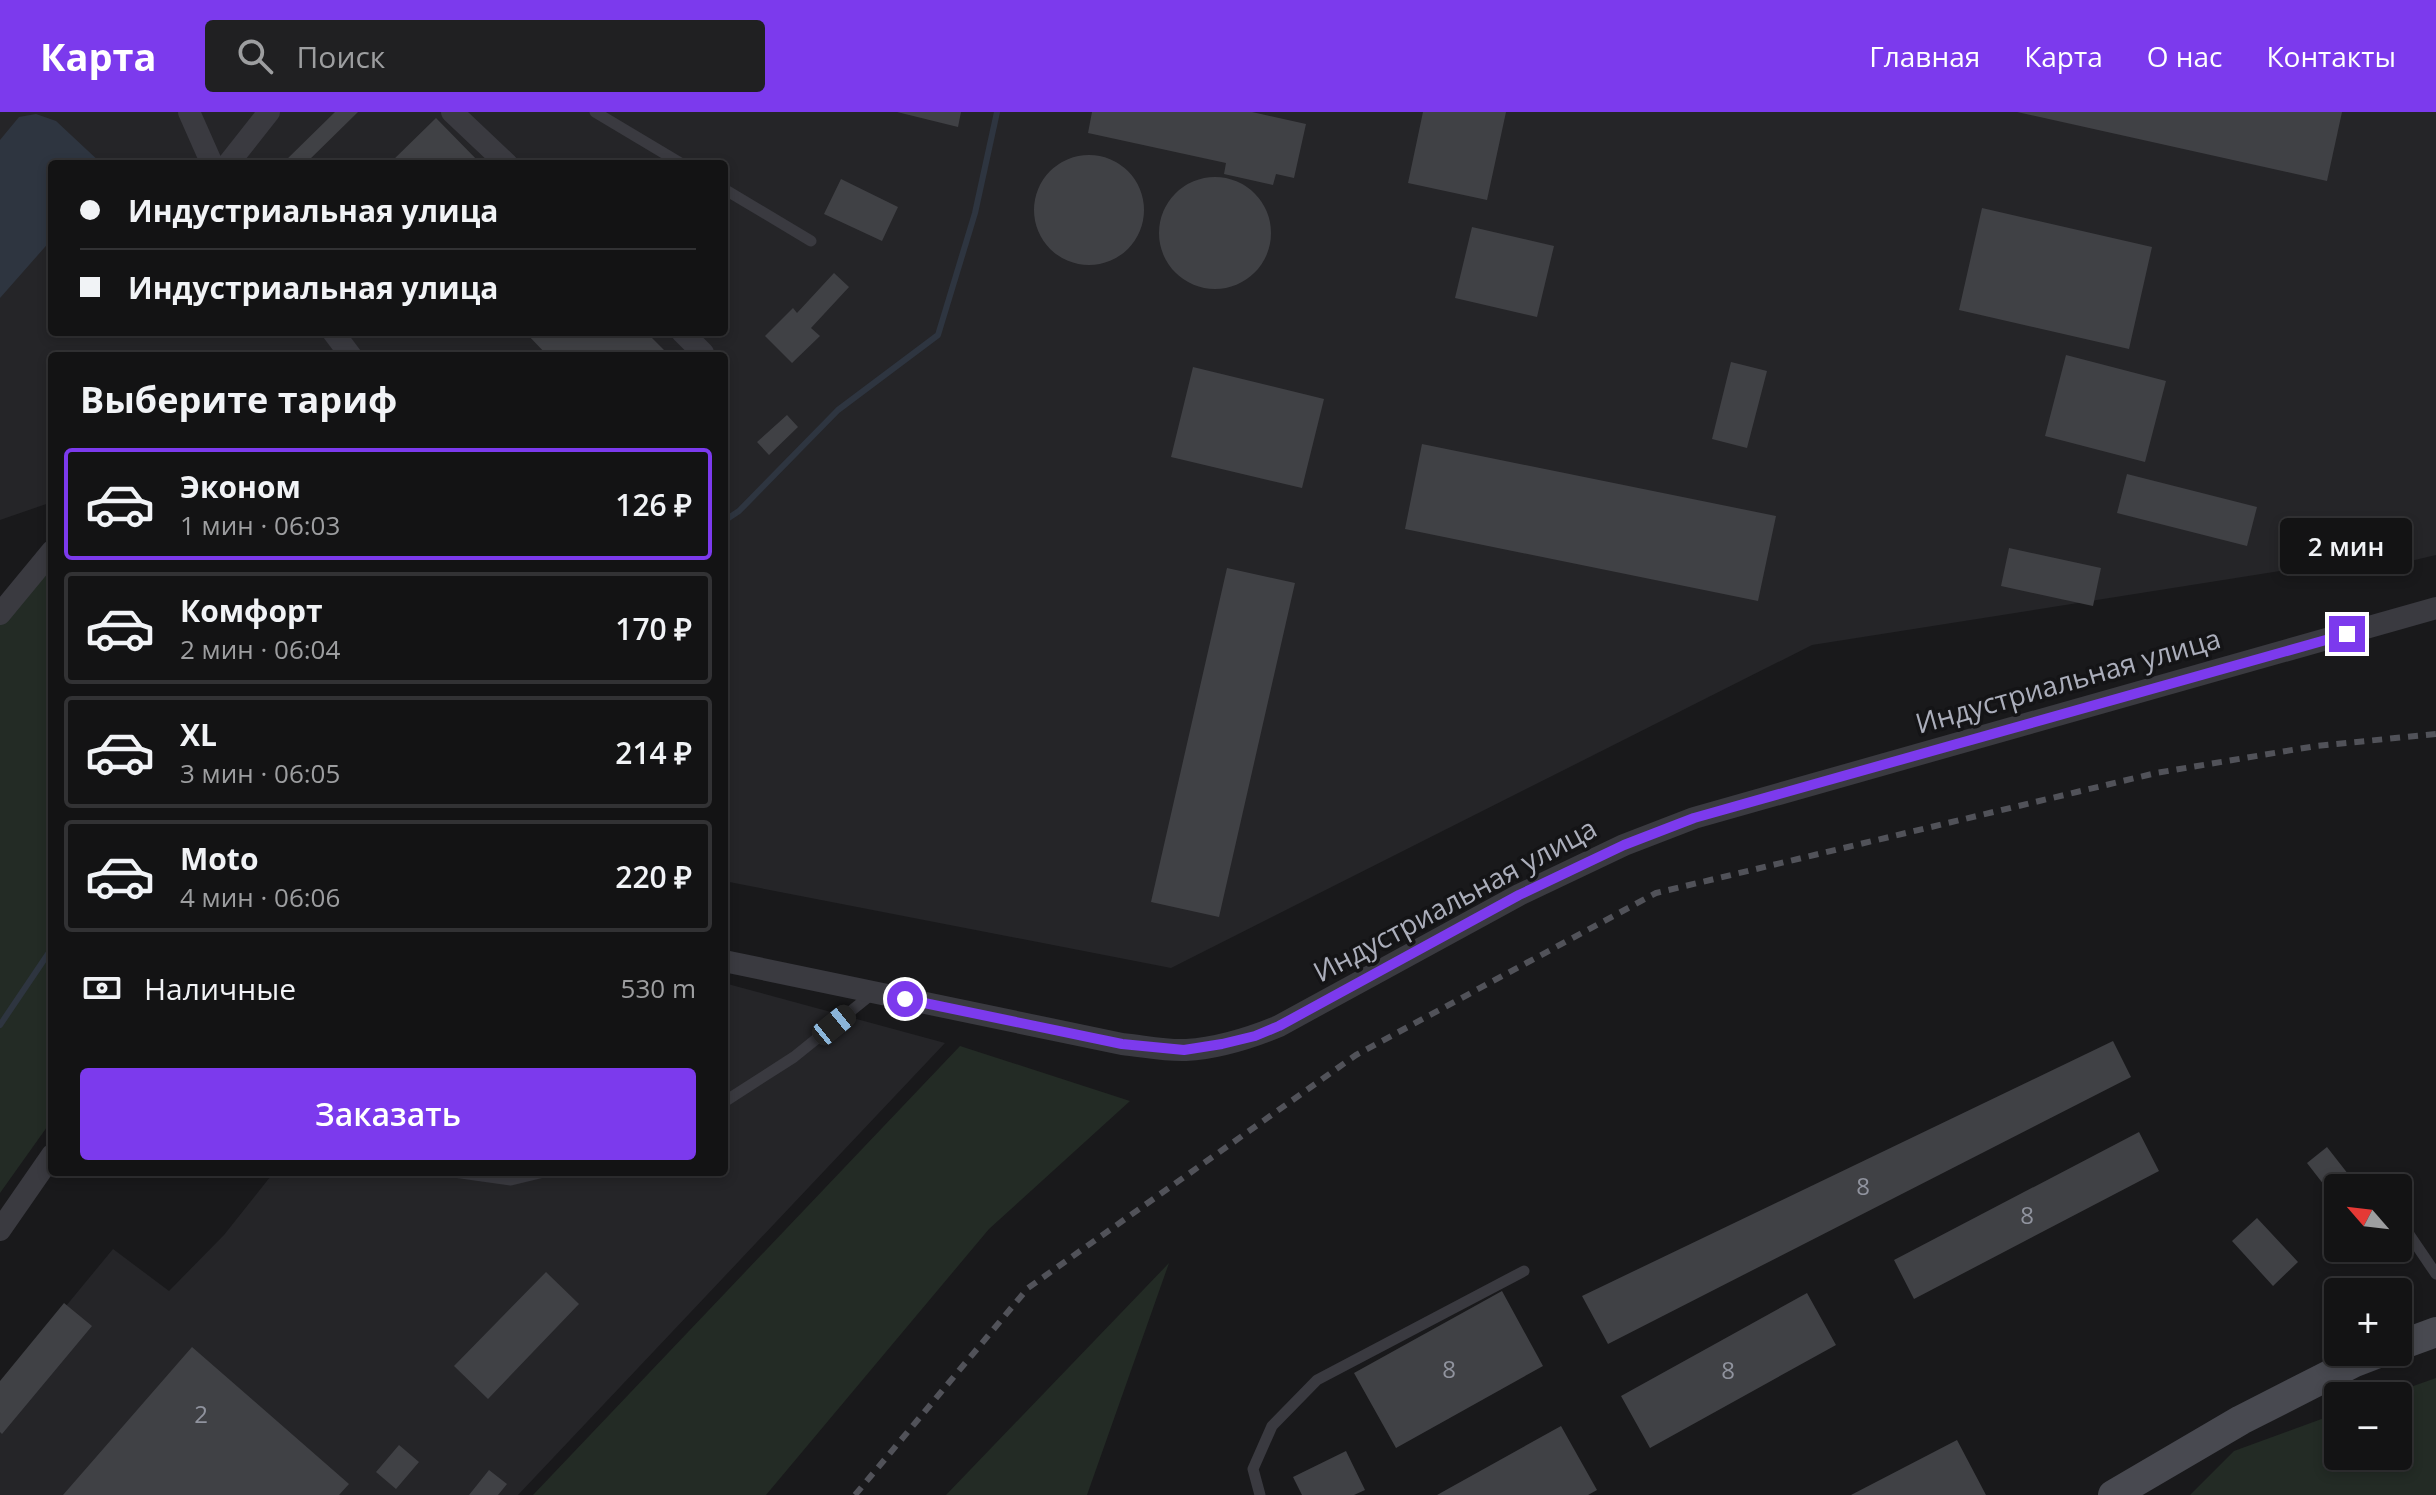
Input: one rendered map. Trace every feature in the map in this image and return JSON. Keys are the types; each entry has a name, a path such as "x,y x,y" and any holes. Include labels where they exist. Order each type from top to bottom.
{"main road":[{"path":"2412,1341 2436,1332"},
{"path":"2113,1495 2241,1420 2347,1366"}],"street":[{"path":"189,112 210,160"},
{"path":"231,160 269,112"},
{"path":"452,112 503,160"},
{"path":"686,336 702,352"},
{"path":"0,614 48,556"},
{"name":"Индустриальная улица","path":"728,962 1122,1044 1184,1050 1222,1044 1279,1026 1519,895 1624,845 1694,818 2436,608"},
{"path":"0,1230 48,1161"}],"lane":[{"path":"595,112 675,160"},
{"path":"728,191 811,241"},
{"path":"728,1099 794,1057 874,992"},
{"path":"482,1176 511,1180 528,1176"},
{"path":"2412,1239 2436,1274"},
{"path":"1260,1495 1253,1469 1272,1426 1317,1380 1524,1271"}],"shaded area":[{"path":"0,112 2436,112 2436,555 2385,567 2339,554 2280,571 1812,645 1171,968 728,882 728,352 48,352 48,503 0,520"},
{"path":"36,114 56,121 98,160 48,160 48,244 0,298 0,140 19,117"},
{"path":"48,556 48,1126 0,1193 0,614"},
{"path":"728,984 945,1043 518,1495 0,1495 0,1386 113,1249 169,1291 224,1235 271,1176 728,1176"},
{"path":"960,1046 1130,1101 989,1229 766,1495 533,1495"},
{"path":"1169,1263 1087,1495 946,1495"},
{"path":"2436,1378 2436,1495 2190,1495 2234,1451 2324,1418 2324,1470 2412,1470 2412,1386"}],"building":[{"path":"335,112 358,112 309,160 286,160"},
{"path":"897,112 961,112 958,127"},
{"path":"1092,112 1252,112 1306,124 1294,178 1276,174 1273,185 1224,174 1226,163 1088,133"},
{"path":"1423,112 1506,112 1487,200 1408,183"},
{"path":"2017,112 2342,112 2327,181"},
{"path":"436,118 477,160 393,160"},
{"path":"1089,155 1110,159 1128,171 1140,189 1144,210 1140,231 1128,249 1110,261 1089,265 1068,261 1050,249 1038,231 1034,210 1038,189 1050,171 1068,159"},
{"path":"1215,177 1236,181 1255,193 1267,212 1271,233 1267,254 1255,273 1236,285 1215,289 1194,285 1175,273 1163,254 1159,233 1163,212 1175,193 1194,181"},
{"path":"841,179 898,207 882,241 824,214"},
{"path":"1982,208 2152,247 2129,349 1959,310"},
{"path":"1472,227 1554,246 1537,317 1455,298"},
{"path":"834,273 849,287 811,328 820,336 792,363 765,336 793,308 797,313"},
{"path":"529,336 650,336 666,352 544,352"},
{"path":"2066,355 2166,381 2145,462 2045,436"},
{"path":"1731,362 1767,371 1747,448 1712,439"},
{"path":"1193,367 1324,399 1302,488 1171,457"},
{"path":"787,415 798,427 769,455 757,442"},
{"path":"1422,444 1776,516 1758,601 1405,529"},
{"path":"2127,474 2257,507 2247,546 2117,513"},
{"path":"2009,548 2101,568 2093,606 2001,586"},
{"path":"1227,568 1295,583 1219,917 1151,902"},
{"path":"2113,1041 2131,1077 1608,1344 1582,1296"},
{"path":"2139,1132 2159,1171 1914,1299 1894,1260"},
{"path":"2327,1147 2348,1174 2324,1174 2324,1185 2307,1163"},
{"path":"2257,1218 2298,1262 2273,1286 2232,1241"},
{"path":"546,1272 579,1304 488,1399 454,1366"},
{"path":"1502,1291 1543,1366 1396,1448 1354,1373"},
{"path":"1807,1293 1836,1345 1650,1448 1621,1396"},
{"path":"64,1303 92,1326 2,1434 0,1381"},
{"path":"192,1347 349,1484 339,1495 63,1495"},
{"path":"1561,1426 1597,1490 1588,1495 1437,1495"},
{"path":"1957,1440 1986,1495 1851,1495"},
{"path":"399,1445 419,1462 396,1489 376,1472"},
{"path":"1346,1451 1365,1490 1354,1495 1302,1495 1293,1477"},
{"path":"489,1470 507,1484 498,1495 469,1495"}],"waterway":[{"path":"728,518 739,511 838,410 938,335 975,213 997,112"},
{"path":"0,1025 48,954"}],"railway":[{"path":"855,1495 1028,1288 1356,1055 1656,893 2156,773 2316,746 2436,734"}],"route":[{"path":"905,999 1122,1044 1184,1050 1255,1036 1328,1000 1519,895 1624,845 1694,818 2347,634"}]}
